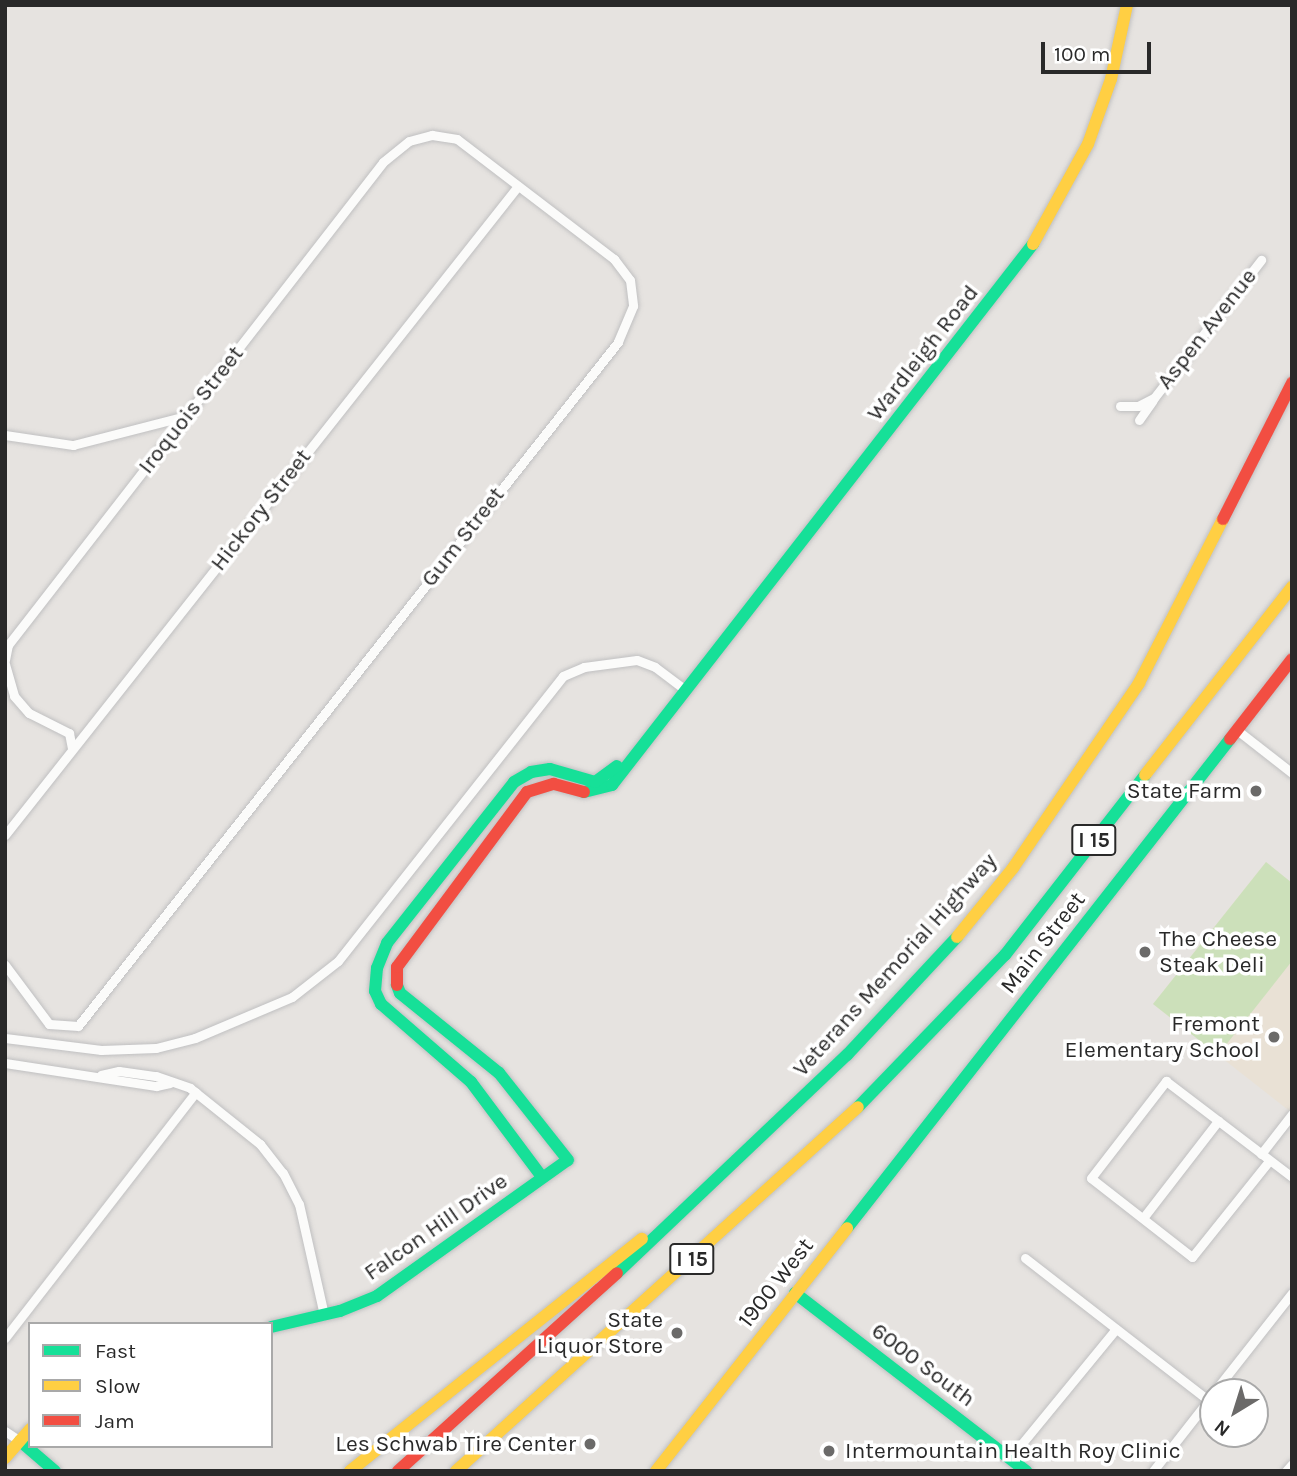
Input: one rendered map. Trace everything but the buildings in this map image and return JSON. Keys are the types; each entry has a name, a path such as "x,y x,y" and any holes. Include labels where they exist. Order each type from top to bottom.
{"main road":[{"name":"Wardleigh Road","path":"685,690 1036,240 1096,125 1127,5"},
{"name":"Veterans Memorial Highway","path":"398,1471 615,1278 691,1202 847,1055 1013,868 1139,683 1292,383"},
{"name":"I 15","path":"456,1471 805,1159 1005,955 1292,587"},
{"name":"Main Street","path":"930,1121 1292,659"},
{"name":"Falcon Hill Drive","path":"273,1327 365,1302 408,1277 572,1157 499,1073 400,993 395,971 522,796 548,784 585,794 605,790 685,690"},
{"path":"542,1177 471,1082 381,1004 374,986 378,962 387,943 514,782 543,769 585,781 606,778 660,712 685,690"},
{"name":"1900 West","path":"656,1471 930,1121"},
{"path":"350,1471 691,1202"},
{"name":"6000 South","path":"795,1293 1026,1471"},
{"path":"5,1458 28,1431"},
{"path":"466,1471 498,1434"},
{"path":"20,1441 28,1448"},
{"path":"337,1471 386,1442"},
{"path":"28,1448 55,1471"}],"street":[{"name":"Gum Street","path":"5,965 49,1024 78,1026 618,342 634,306 630,281 614,259 457,139 432,135 409,141 383,162"},
{"name":"Iroquois Street","path":"71,751 69,733 29,713 14,696 6,657 186,416 383,162"},
{"name":"Hickory Street","path":"5,835 518,186"},
{"name":"Aspen Avenue","path":"1139,419 1261,260"},
{"name":"Aspen Avenue","path":"1120,406 1138,406 1154,398"},
{"path":"5,435 44,443 98,442 150,421 186,416"},
{"path":"5,1038 101,1050 156,1048 195,1038 292,997 338,961 563,676 584,667 637,660 655,667 685,690"},
{"path":"1237,730 1292,773"},
{"path":"5,1063 101,1075 125,1072 196,1092 260,1144 289,1183 306,1226 324,1315"},
{"path":"1292,1114 1265,1158 1192,1257 1091,1178 1166,1081 1265,1158 1292,1177"},
{"path":"5,1338 196,1092"},
{"path":"1143,1218 1218,1122"},
{"path":"1025,1258 1116,1329 1199,1386"},
{"path":"1225,1378 1292,1293"},
{"path":"1010,1458 1116,1329"},
{"path":"1153,1471 1199,1412"},
{"path":"5,1431 20,1441"},
{"path":"1286,1471 1292,1464"}],"shaded area":[{"path":"1266,862 1292,883 1292,1113 1153,1004"}],"green space":[{"path":"1266,862 1292,883 1292,961 1218,1055 1153,1004"}],"traffic: fast":[{"path":"584,792 612,785 1033,244"},
{"path":"847,1228 1230,739"},
{"path":"542,1177 471,1082 381,1004 375,991 377,968 387,943 514,782 531,772 550,769 595,782 617,766"},
{"path":"858,1107 1005,955 1145,775"},
{"path":"617,1273 847,1055 957,937"},
{"path":"273,1327 340,1311 377,1296 568,1160 499,1073 400,993 397,985"},
{"path":"795,1293 1026,1471"},
{"path":"20,1441 28,1448"},
{"path":"28,1448 55,1471"}],"traffic: slow":[{"path":"1033,244 1088,144 1111,79 1127,5"},
{"path":"957,937 1013,868 1139,683 1223,519"},
{"path":"1145,775 1292,587"},
{"path":"456,1471 858,1107"},
{"path":"656,1471 847,1228"},
{"path":"350,1471 642,1239"},
{"path":"5,1458 28,1431"}],"traffic: jam":[{"path":"1223,519 1292,383"},
{"path":"1230,739 1292,659"},
{"path":"397,985 397,967 527,792 554,784 584,792"},
{"path":"398,1471 617,1273"}],"place":[{"name":"State Farm","path":"1256,791"},
{"name":"The Cheese Steak Deli","path":"1145,952"},
{"name":"Fremont Elementary School","path":"1274,1037"},
{"name":"State Liquor Store","path":"677,1333"},
{"name":"Les Schwab Tire Center","path":"590,1444"},
{"name":"Intermountain Health Roy Clinic","path":"829,1451"}]}
